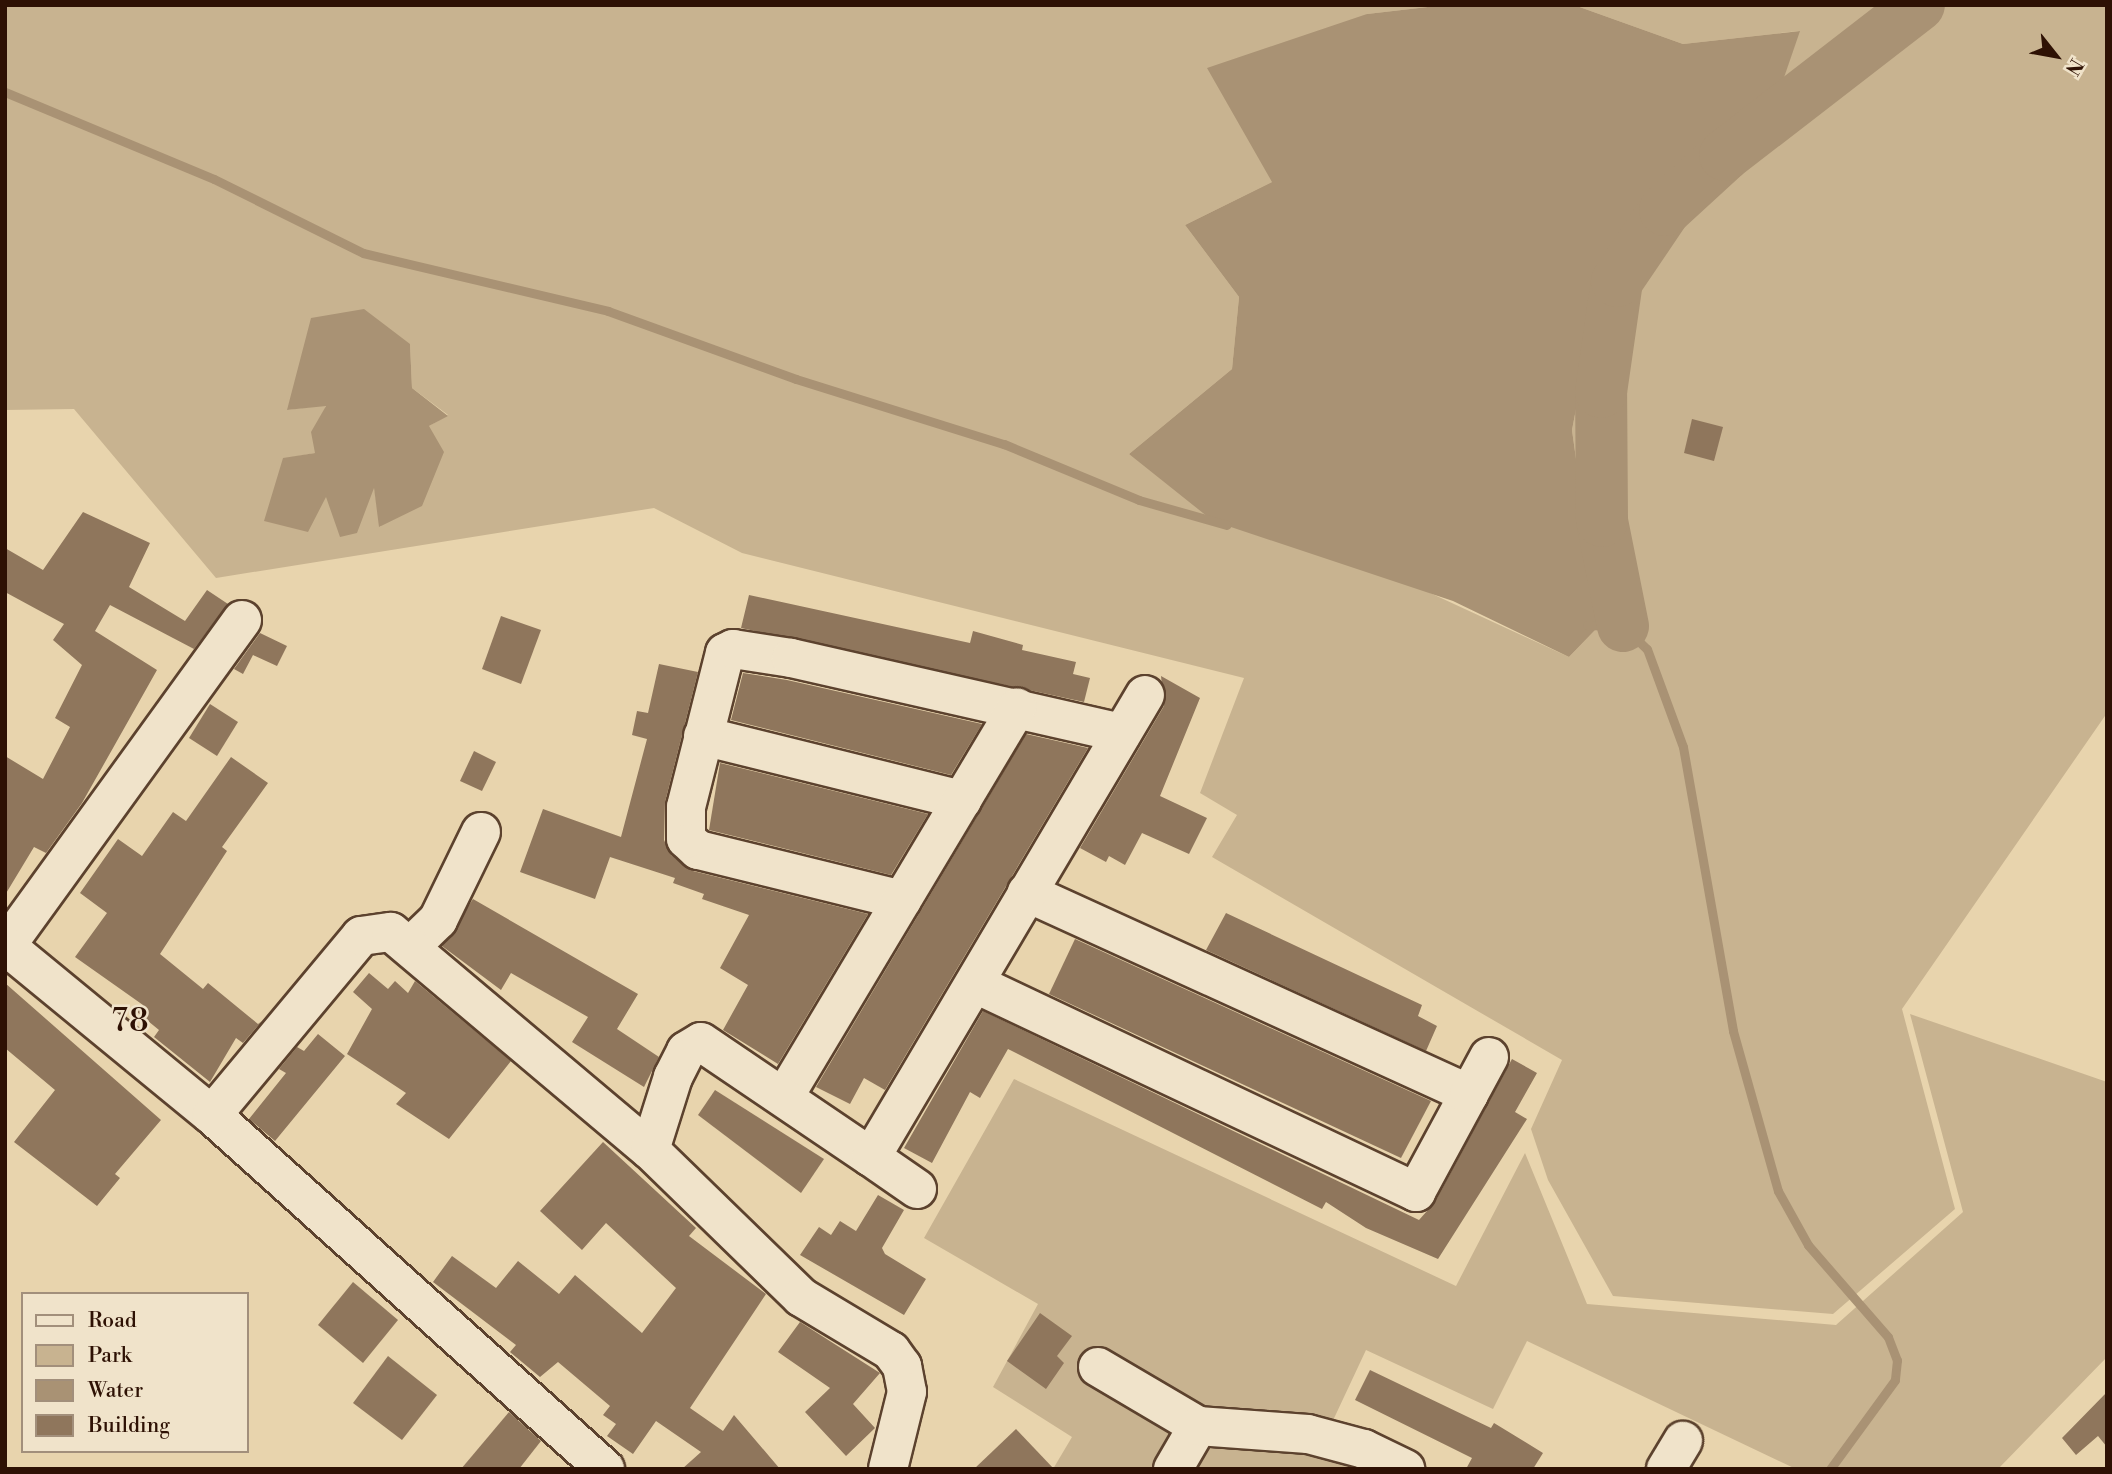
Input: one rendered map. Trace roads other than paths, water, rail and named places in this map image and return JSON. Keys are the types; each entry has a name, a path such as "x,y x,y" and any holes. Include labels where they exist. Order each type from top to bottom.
{"street":[{"path":"242,620 6,947 212,1115 605,1469"},
{"path":"902,900 698,850 683,833 718,665 733,649 1017,707 1122,733"},
{"path":"871,1157 1145,695"},
{"path":"784,1097 1017,707"},
{"path":"703,736 962,800"},
{"path":"410,947 438,920 481,832"},
{"path":"1027,893 1469,1094"},
{"path":"212,1115 361,936 391,932 650,1150 795,1292 899,1360 907,1380 906,1412 888,1469"},
{"path":"976,984 1410,1202 1489,1057"},
{"path":"650,1150 673,1077 686,1051 698,1042 784,1097 917,1189"},
{"path":"1098,1367 1198,1426 1317,1436 1364,1449 1405,1469"},
{"path":"1173,1469 1198,1426"}],"water":[{"path":"1445,5 1574,5 1683,44 1800,31 1767,127 1601,278 1572,430 1599,626 1569,657 1453,601 1213,521 1129,454 1232,369 1239,297 1185,225 1272,182 1207,68 1367,14"},
{"path":"364,309 410,344 412,388 448,416 429,426 444,452 422,506 379,527 374,488 357,533 340,537 326,497 308,532 264,521 283,458 315,453 311,432 326,406 287,410 311,318"}],"waterway":[{"path":"1623,626 1602,521 1601,392 1617,281 1665,210 1725,155 1919,5"},
{"path":"5,92 214,179 363,253 608,311 796,379 1004,444 1139,500 1227,525"},
{"path":"1587,625 1623,626 1647,649 1683,747 1733,1031 1778,1191 1808,1245 1888,1337 1897,1360 1895,1380 1830,1469"}],"district":[{"name":"78","path":"131,1021"}]}
